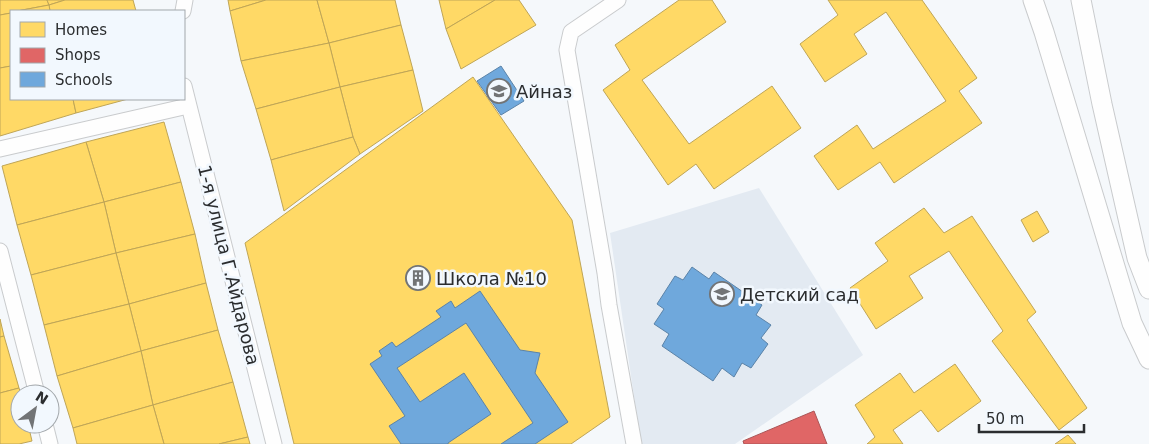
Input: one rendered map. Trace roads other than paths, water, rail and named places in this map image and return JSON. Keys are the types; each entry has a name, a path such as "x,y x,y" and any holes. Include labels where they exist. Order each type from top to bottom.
{"street":[{"path":"618,0 571,32 567,50 634,444"},
{"path":"1033,0 1132,323 1149,359"},
{"path":"1081,0 1102,104 1137,258 1149,289"},
{"name":"1-я улица Г.Айдарова","path":"185,91 274,444"},
{"path":"0,149 188,106"},
{"path":"0,251 34,384"}],"place":[{"name":"Айназ","path":"499,91"},
{"name":"Школа №10","path":"418,278"},
{"name":"Детский сад","path":"722,294"}]}
